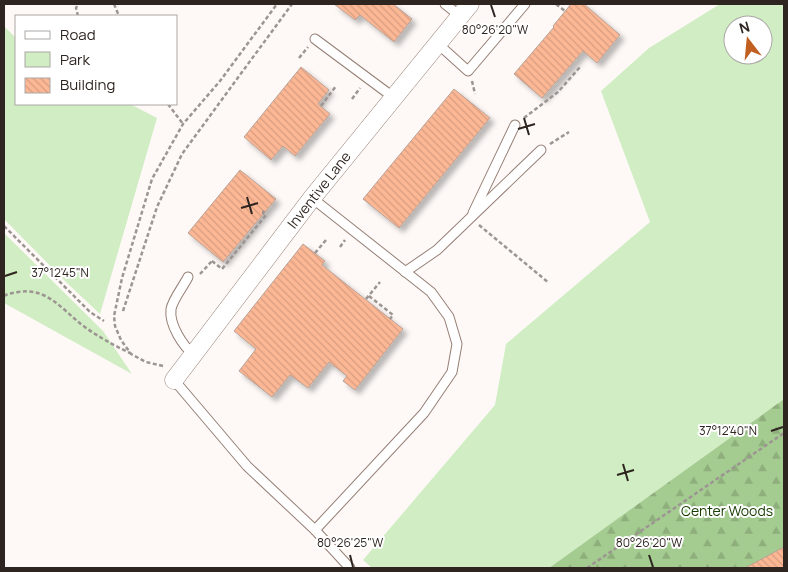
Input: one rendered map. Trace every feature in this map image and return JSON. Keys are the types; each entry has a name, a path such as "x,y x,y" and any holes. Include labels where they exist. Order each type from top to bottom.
{"street":[{"name":"Inventive Lane","path":"174,380 312,198 465,10"}],"lane":[{"path":"445,4 465,10"},
{"path":"437,43 468,71 525,4"},
{"path":"315,39 393,97"},
{"path":"470,217 515,125"},
{"path":"405,272 437,250 541,150"},
{"path":"312,198 431,292 449,317 457,344 452,372 424,413 315,530"},
{"path":"188,277 172,306 171,312 181,341 194,355"},
{"path":"174,380 247,466 315,530 350,568"}],"path":[{"path":"131,354 121,340 115,326 115,307 152,179 183,124 220,81 278,4"},
{"path":"122,311 157,207 182,154 292,4"},
{"path":"556,4 565,11"},
{"path":"515,125 558,92 580,67"},
{"path":"321,106 336,86"},
{"path":"169,105 183,124"},
{"path":"541,150 569,132"},
{"path":"202,273 212,261 222,269 266,215 263,212 264,210"},
{"path":"470,217 549,283"},
{"path":"4,226 90,312 104,321"},
{"path":"315,254 326,240"},
{"path":"366,299 380,282"},
{"path":"4,296 8,293 23,291 38,292 53,300 108,343 146,362 162,365 174,380"},
{"path":"369,296 393,315 390,319"},
{"path":"384,314 386,310"},
{"path":"587,568 784,434"}],"green space":[{"path":"720,4 784,4 784,399 549,568 372,568 363,560 495,405 506,344 650,222 601,91 649,48"},
{"path":"4,26 15,37 15,105 132,105 157,118 100,314 4,219"},
{"path":"4,233 103,331 132,374 4,303"},
{"name":"Center Woods","path":"784,399 784,568 549,568"}],"building":[{"path":"334,4 393,4 412,19 394,42 360,15 355,20"},
{"path":"571,4 584,4 620,35 597,63 583,51 542,98 514,74"},
{"path":"301,67 329,90 318,104 330,114 295,156 283,146 271,160 244,137"},
{"path":"454,89 490,118 399,228 363,199"},
{"path":"240,170 276,199 223,262 188,233"},
{"path":"303,244 325,261 322,265 403,329 355,390 343,381 347,376 329,362 308,388 290,375 272,397 239,371 256,349 234,331"},
{"path":"784,547 784,568 745,568"}]}
